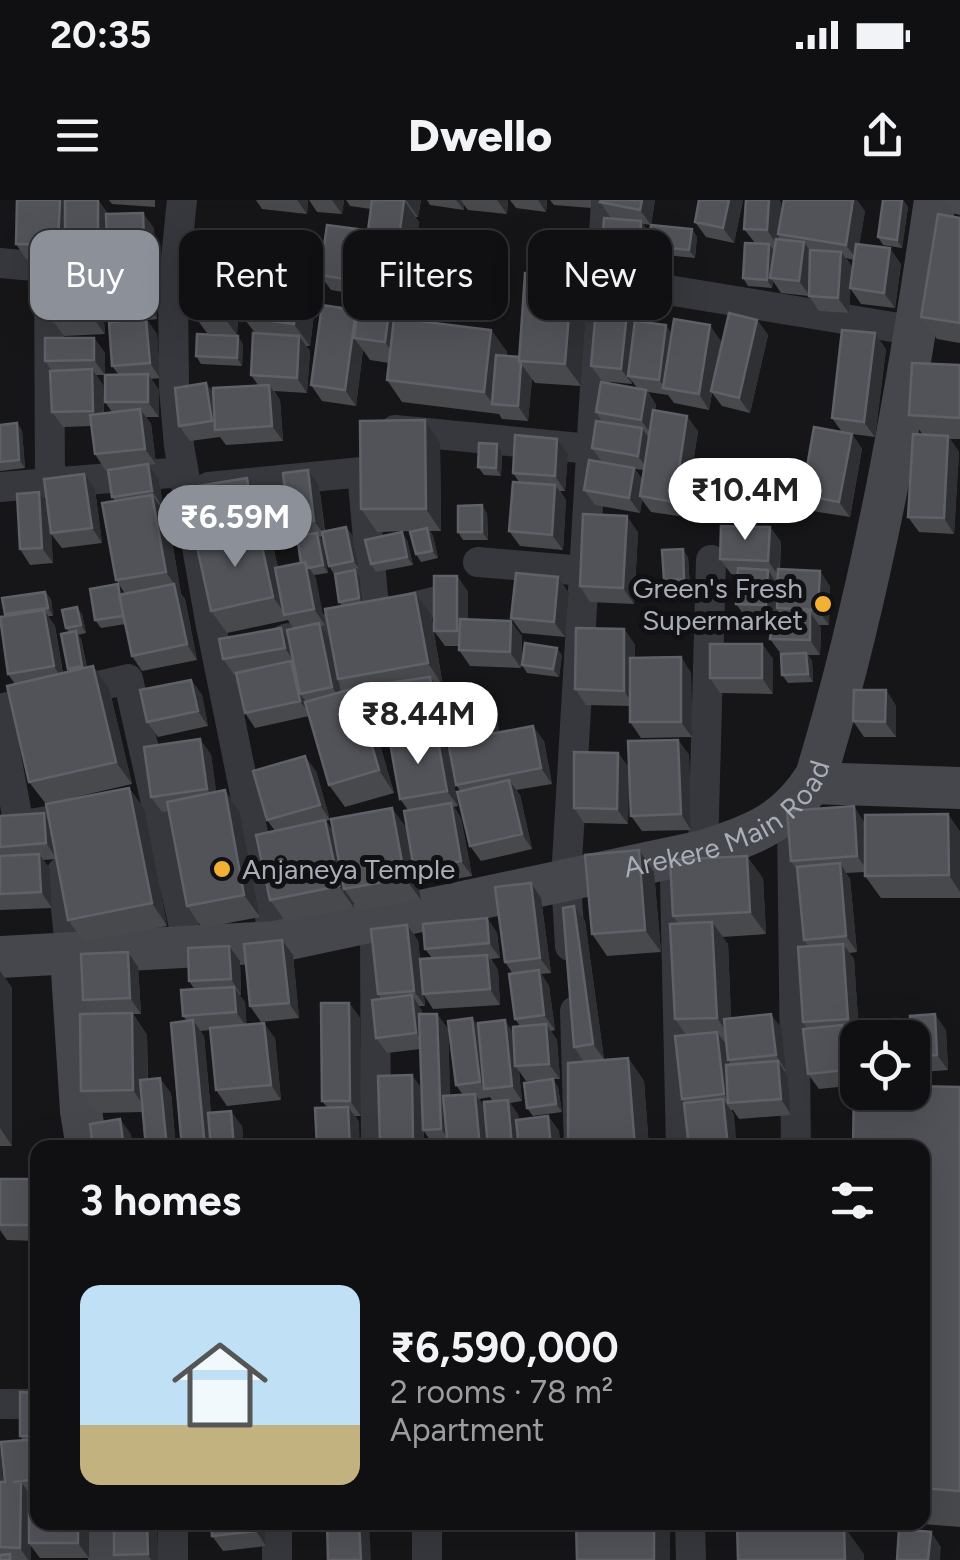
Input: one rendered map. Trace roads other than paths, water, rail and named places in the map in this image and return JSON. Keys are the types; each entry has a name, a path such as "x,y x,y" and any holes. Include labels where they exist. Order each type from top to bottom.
{"street":[{"path":"182,200 174,279 174,388 185,481 275,942"},
{"path":"604,230 606,200"},
{"name":"Arekere Main Road","path":"0,958 275,942 375,922 688,854 753,834 802,796 832,721 897,446 935,200"},
{"path":"0,263 30,266"},
{"path":"159,278 174,279"},
{"path":"672,291 916,331"},
{"path":"49,320 50,484"},
{"path":"579,1140 566,879 599,320"},
{"path":"382,428 591,449"},
{"path":"0,488 362,472 375,618"},
{"path":"681,1140 688,854 711,560"},
{"path":"478,562 584,570"},
{"path":"134,701 177,689 219,666 437,601"},
{"path":"0,708 128,679 188,948"},
{"path":"0,723 20,826 65,818 86,1140"},
{"path":"796,1140 802,796 960,788"},
{"path":"123,808 159,814 204,813 247,802"},
{"path":"257,851 294,844"},
{"path":"375,922 376,1140"},
{"path":"0,1404 30,1404"},
{"path":"109,1560 110,1530"},
{"path":"173,1530 174,1560"},
{"path":"276,1530 277,1560"},
{"path":"427,1530 427,1560"},
{"path":"690,1530 691,1560"}],"place":[{"name":"Green's Fresh Supermarket","path":"823,604"},
{"name":"Anjaneya Temple","path":"222,869"}]}
